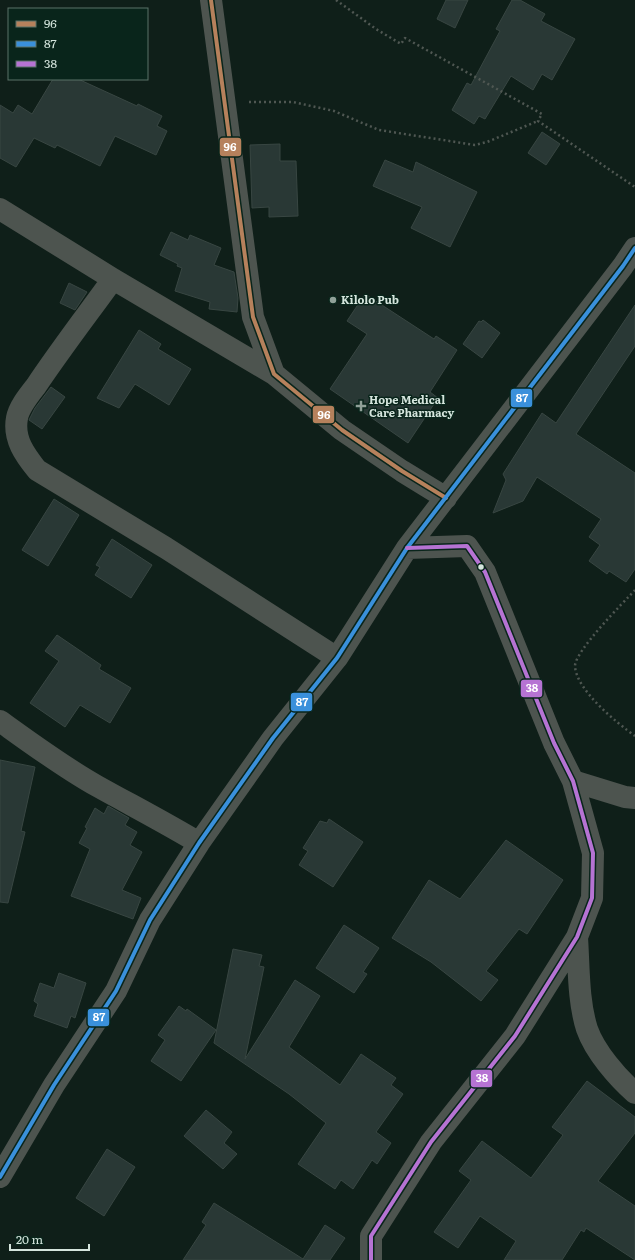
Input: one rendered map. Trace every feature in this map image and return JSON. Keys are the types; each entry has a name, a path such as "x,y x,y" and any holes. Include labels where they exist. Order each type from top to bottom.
{"street":[{"path":"211,0 253,317 274,374"},
{"path":"0,209 113,279 274,374 342,430 402,471 446,498"},
{"path":"0,1176 54,1085 116,991 150,920 199,843 273,738 336,658 408,548 446,498 629,271 635,248"},
{"path":"113,279 58,353 17,417 17,437 24,454 37,470 166,548 336,658"},
{"path":"370,1260 371,1236 431,1142 515,1036 577,937 592,898 593,853 573,781 554,743 485,572 467,546 408,548"},
{"path":"0,721 51,757 96,786 155,816 199,843"},
{"path":"573,781 625,797 635,798"},
{"path":"577,937 583,1011 588,1030 602,1056 622,1082 635,1093"}],"path":[{"path":"224,103 274,101 293,102 334,111 379,130 475,145 487,142 538,121 542,114 405,38 401,44 376,29 336,0"},
{"path":"538,121 635,187"},
{"path":"635,590 580,651 575,665 580,682 591,696 620,725 635,736"}],"building":[{"path":"446,0 468,0 455,28 437,19"},
{"path":"512,0 520,0 545,14 541,21 575,39 552,80 542,74 533,90 511,76 485,119 479,116 474,124 452,110 467,83 471,85 500,31 496,29"},
{"path":"52,80 80,80 137,106 138,104 162,116 157,126 167,131 156,155 115,136 100,166 57,145 55,148 34,138 16,167 0,158 0,105 13,113 18,105 32,114"},
{"path":"542,132 560,144 546,165 528,153"},
{"path":"280,144 280,161 296,161 298,216 269,217 269,207 252,208 250,145"},
{"path":"385,160 413,172 416,162 477,192 450,247 411,228 422,207 373,186"},
{"path":"171,232 188,240 190,235 221,248 214,265 234,272 238,298 237,312 209,309 210,302 175,291 182,268 177,266 178,264 160,255"},
{"path":"69,283 87,292 75,310 60,303"},
{"path":"365,294 434,339 436,336 457,350 430,392 438,398 408,443 330,389 367,334 347,321"},
{"path":"635,305 635,346 576,434 635,473 635,569 626,582 609,571 607,574 589,561 600,545 589,537 601,519 537,477 523,501 493,513 506,480 503,474 542,413 556,423"},
{"path":"483,320 500,333 482,358 463,344 479,321 481,322"},
{"path":"139,330 161,344 158,349 191,369 169,405 135,384 119,408 97,398"},
{"path":"51,387 65,397 42,429 29,420 35,408"},
{"path":"54,499 79,515 48,566 22,550"},
{"path":"112,539 152,565 131,598 95,575 100,567 96,565"},
{"path":"57,635 101,665 99,669 131,688 110,723 80,705 65,727 30,703 59,661 45,651"},
{"path":"0,760 35,767 21,831 25,832 8,903 0,902"},
{"path":"108,806 129,818 125,825 137,832 130,845 142,852 122,890 141,898 133,919 71,896 90,849 79,843 87,828 85,827 95,808 104,814"},
{"path":"329,819 363,842 333,887 299,865 308,851 303,848 320,821 327,823"},
{"path":"506,840 563,880 527,934 519,929 486,971 498,980 481,1001 431,962 392,938 429,880 460,899"},
{"path":"344,925 379,948 363,972 367,974 354,993 316,968"},
{"path":"233,949 262,955 259,966 264,967 245,1059 295,980 320,996 289,1047 340,1085 361,1054 396,1078 391,1085 403,1094 376,1132 391,1143 377,1164 372,1160 353,1189 341,1180 335,1189 298,1164 326,1123 289,1094 214,1043"},
{"path":"59,973 86,983 75,1018 71,1016 67,1028 34,1016 38,1004 34,1001 40,983 54,988"},
{"path":"179,1006 186,1011 187,1009 216,1030 181,1081 151,1061 165,1040 158,1035"},
{"path":"587,1081 635,1117 635,1133 598,1181 635,1206 635,1260 586,1228 584,1232 581,1230 562,1260 504,1260 516,1241 480,1216 458,1248 434,1232 471,1180 459,1171 482,1141 531,1178 563,1135 552,1127"},
{"path":"206,1110 232,1132 224,1143 237,1154 223,1169 184,1136"},
{"path":"107,1149 135,1167 104,1216 76,1198"},
{"path":"214,1203 303,1259 325,1225 345,1238 330,1260 183,1260 206,1225 202,1222"}],"transit line":[{"name":"96","path":"211,0 253,317 274,374 342,430 402,471 446,498"},
{"name":"87","path":"0,1177 54,1085 116,991 150,920 199,843 273,738 337,658 407,548 623,266 635,248"},
{"name":"38","path":"371,1260 371,1236 431,1142 515,1036 577,937 592,898 593,853 573,781 554,743 485,572 467,546 407,548"}],"place":[{"name":"Kilolo Pub","path":"333,300"},
{"name":"Hope Medical Care Pharmacy","path":"361,406"}]}
